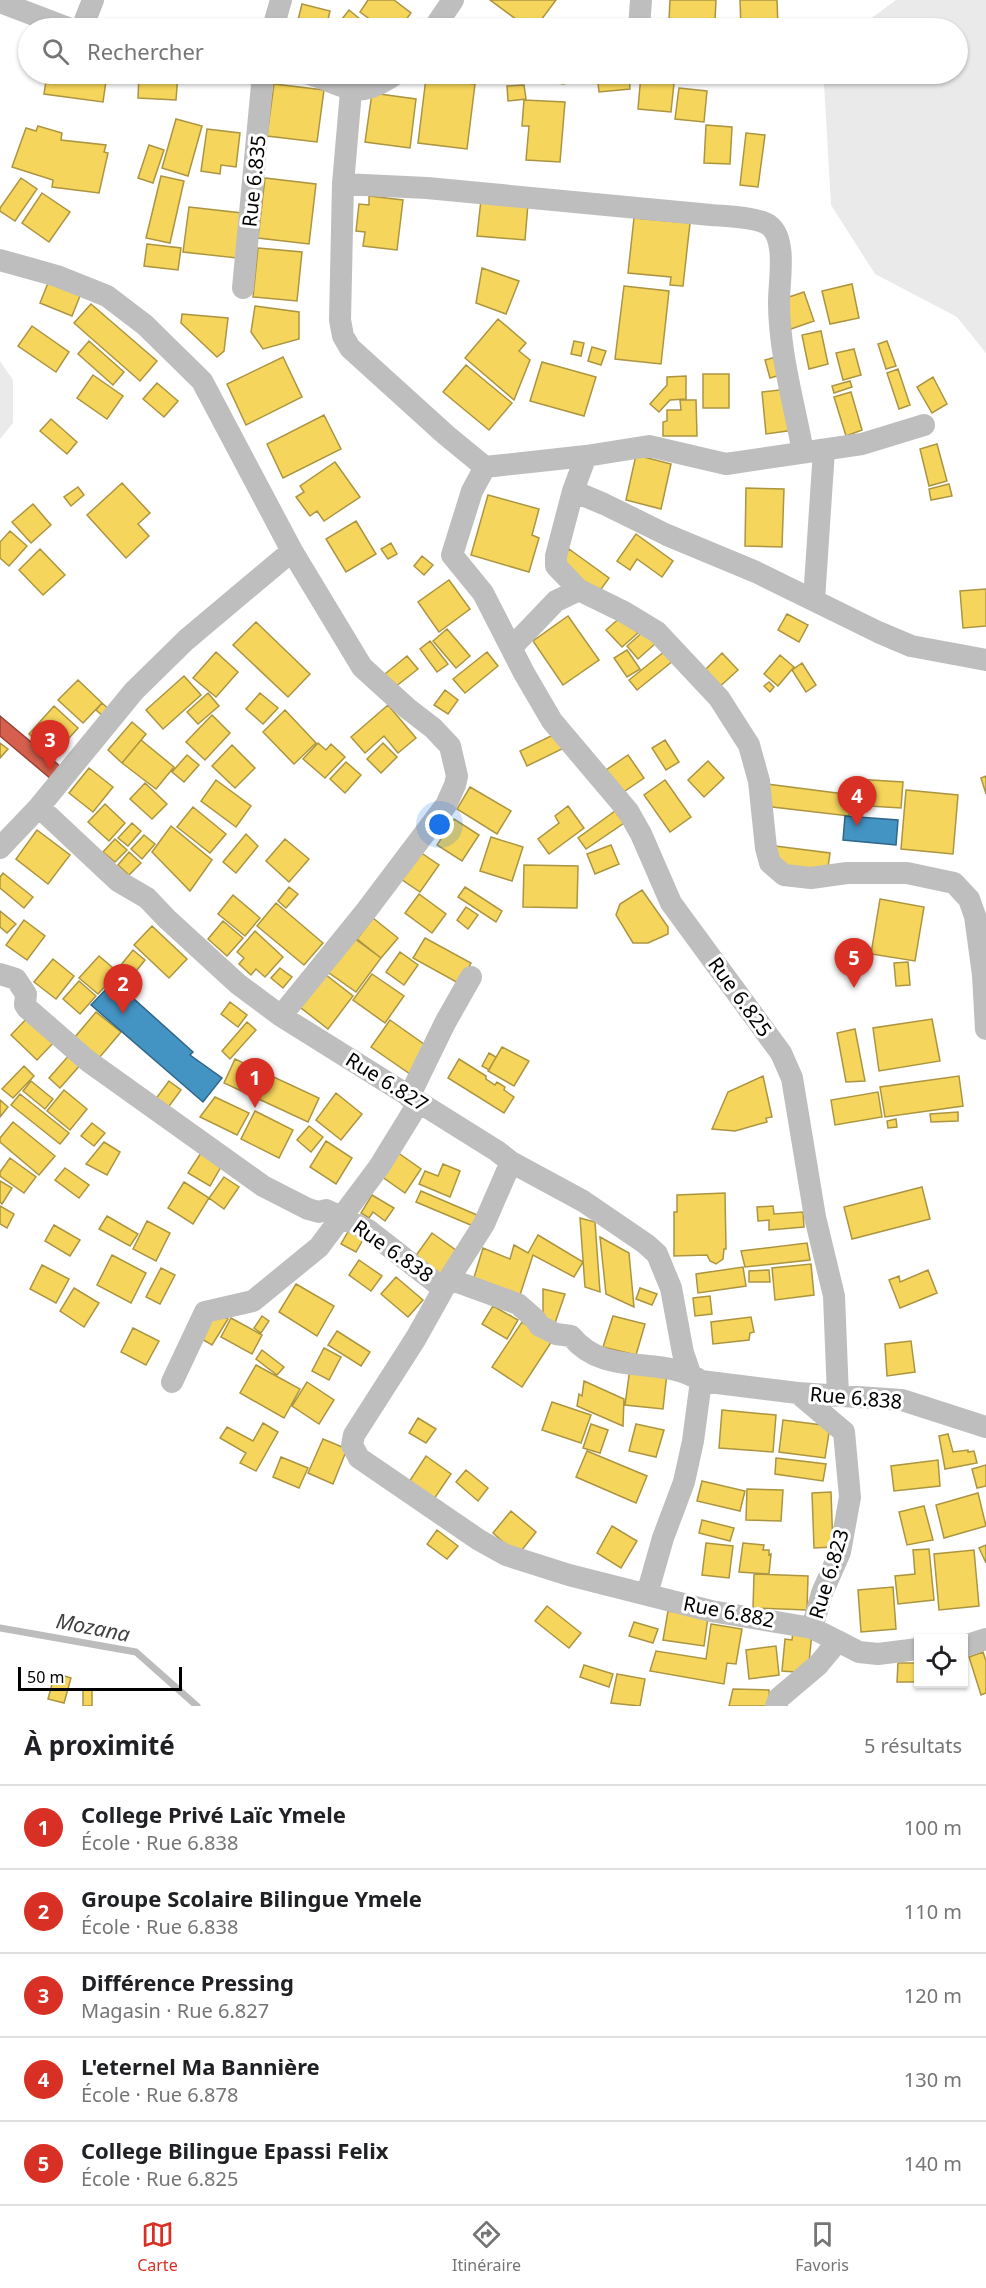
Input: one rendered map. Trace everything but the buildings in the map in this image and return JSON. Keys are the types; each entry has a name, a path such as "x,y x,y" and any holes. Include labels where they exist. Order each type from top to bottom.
{"street":[{"path":"86,18 93,0"},
{"path":"276,18 281,0"},
{"path":"441,18 453,0"},
{"path":"640,18 641,0"},
{"path":"0,2 42,18"},
{"name":"Rue 6.835","path":"243,288 262,84"},
{"path":"334,84 351,91 363,90 375,84"},
{"path":"351,91 343,184 339,320 343,336 350,348 446,435 486,467 586,456 649,446 726,464 862,444 924,424"},
{"path":"343,184 427,188 711,214 769,225 777,236 781,252 779,303 783,351 814,451 814,600"},
{"path":"0,260 57,276 107,296 145,325 202,381 292,551 362,667 446,740 453,754 457,776 446,805 366,911 280,1016"},
{"path":"586,456 573,491 556,556 556,566 579,590 624,612 657,632 719,698 749,745 759,781 766,848 770,863 784,875 811,878 847,873 907,873 954,884 969,899 975,916 983,975 986,1029"},
{"name":"Rue 6.825","path":"486,467 472,491 452,555 483,593 524,674 552,721 628,811 641,834 671,903 781,1053 792,1078 815,1217 834,1296 838,1396"},
{"path":"573,491 667,535 756,572 911,646 986,660"},
{"path":"0,848 39,807 134,691 186,640 292,551"},
{"path":"512,647 556,601 579,590"},
{"name":"Rue 6.827","path":"39,807 118,881 147,898 238,984 280,1016 497,1151 511,1162 583,1201 646,1244 657,1254 671,1288 683,1353 696,1377"},
{"name":"Rue 6.838","path":"0,974 16,979 26,994 27,1008 88,1061 212,1151 263,1186 292,1202 308,1209 319,1212 326,1210 343,1216 368,1230 436,1283 444,1283 448,1279 518,1304 536,1319 540,1326 556,1334 571,1336 575,1342 601,1358 619,1364 798,1393 902,1400 986,1427"},
{"path":"172,1382 205,1312 253,1301 319,1247 343,1216 379,1167 414,1100 445,1023 471,978"},
{"name":"Rue 6.882","path":"511,1162 484,1224 448,1279 416,1338 354,1435 352,1445 359,1458 470,1534 506,1555 569,1575 711,1611 812,1628"},
{"path":"646,1594 663,1538 684,1482 693,1441 696,1377"},
{"name":"Rue 6.823","path":"798,1393 844,1432 850,1497 840,1552 822,1593 812,1628 859,1652 878,1654 914,1650"},
{"path":"968,1644 986,1639"},
{"path":"776,1706 779,1698 818,1665 838,1641"}],"shaded area":[{"path":"896,0 986,0 986,353 957,317 875,274 831,205 824,84 968,84 968,18 872,18"},
{"path":"0,361 13,380 13,423 0,439"}],"waterway":[{"name":"Mozana","path":"0,1628 136,1652 197,1706"}],"place":[{"name":"Différence Pressing","path":"50,770"},
{"name":"L'eternel Ma Bannière","path":"857,826"},
{"name":"College Bilingue Epassi Felix","path":"854,988"},
{"name":"Groupe Scolaire Bilingue Ymele","path":"123,1014"},
{"name":"College Privé Laïc Ymele","path":"255,1108"}]}
